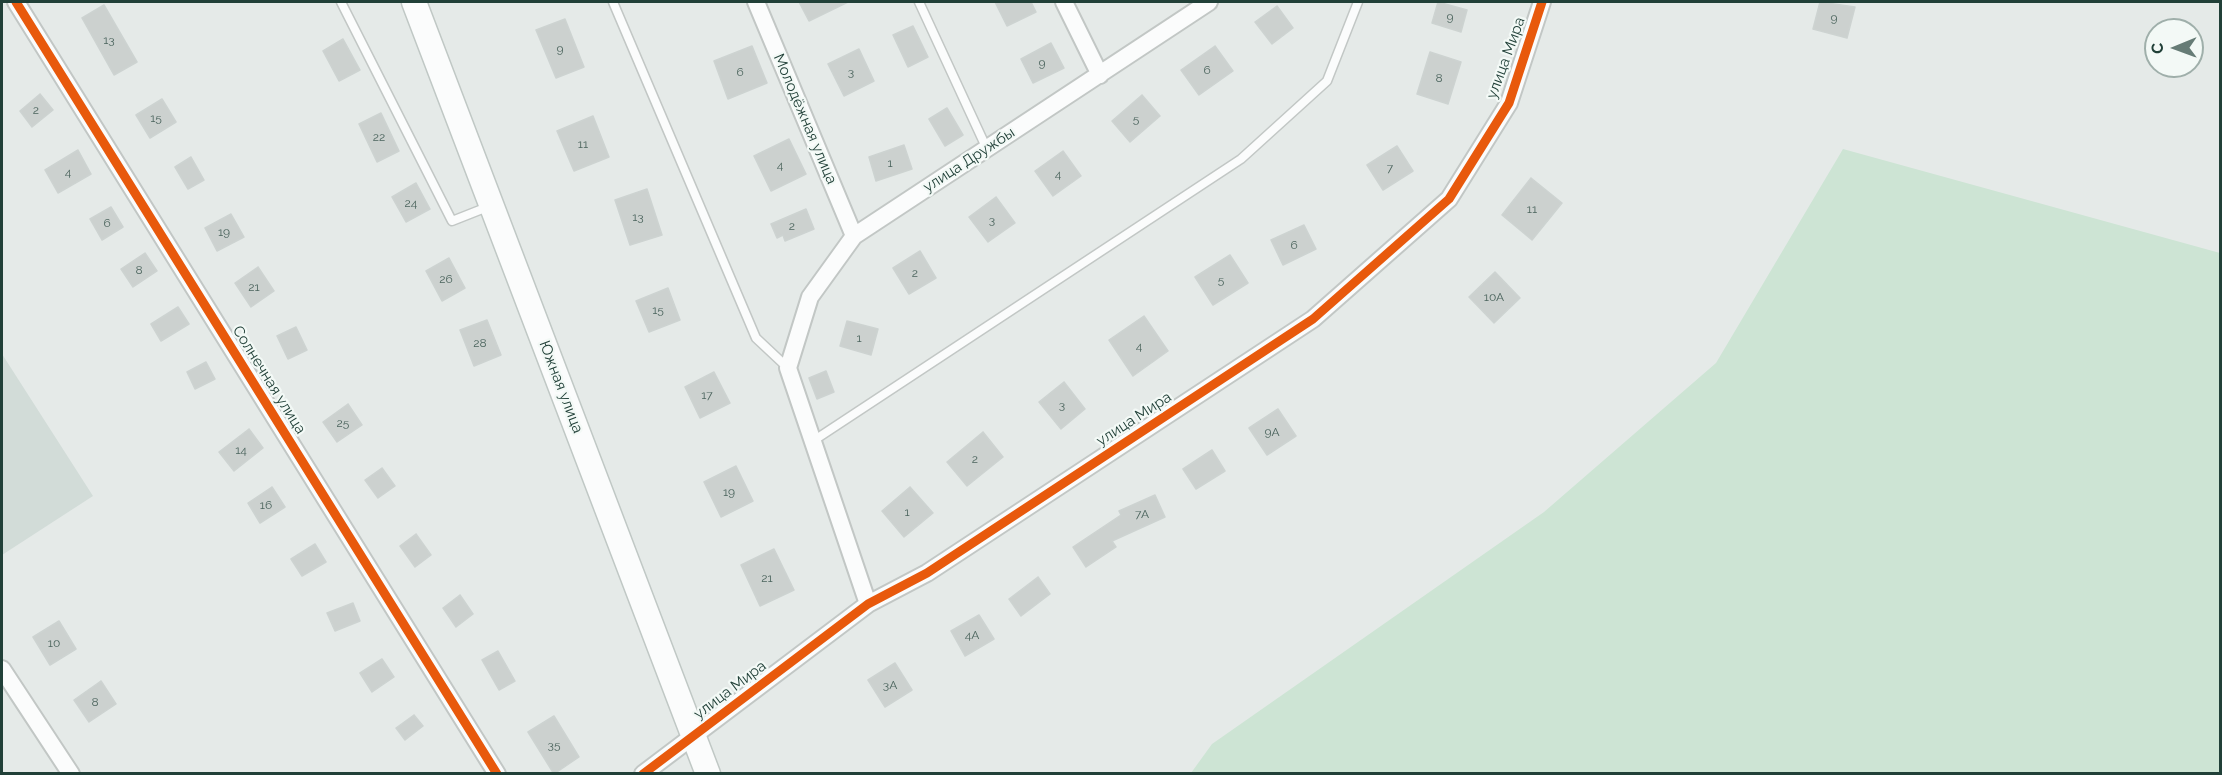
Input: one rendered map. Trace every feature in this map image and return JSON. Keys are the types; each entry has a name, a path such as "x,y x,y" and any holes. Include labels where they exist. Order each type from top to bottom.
{"main road":[{"name":"Южная улица","path":"414,2 708,774"}],"street":[{"name":"Солнечная улица","path":"16,2 496,774"},
{"name":"Молодёжная улица","path":"756,2 854,236"},
{"path":"1064,2 1100,75"},
{"name":"улица Дружбы","path":"788,368 810,297 854,236 1209,2"},
{"name":"улица Мира","path":"643,774 868,604 927,573 1313,319 1449,199 1509,103 1542,2"},
{"path":"788,368 868,604"},
{"path":"2,669 71,774"}],"lane":[{"path":"341,2 452,221 492,205"},
{"path":"613,2 756,338 788,368"},
{"path":"919,2 986,147"},
{"path":"813,441 1241,159 1327,81 1358,2"}],"shaded area":[{"path":"2,354 93,496 2,555"}],"green space":[{"path":"1843,149 2220,253 2220,773 1191,773 1212,744 1544,512 1716,363"}],"building":[{"path":"799,2 848,2 809,21"},
{"path":"995,2 1031,2 1036,12 1007,26"},
{"path":"1438,2 1467,10 1461,32 1432,23"},
{"path":"1820,2 1855,7 1847,38 1813,29"},
{"path":"104,5 137,62 114,75 82,18"},
{"path":"1277,6 1293,28 1272,44 1255,22"},
{"path":"565,19 584,67 556,78 536,30"},
{"path":"913,26 928,57 908,67 893,35"},
{"path":"343,39 360,70 339,81 323,51"},
{"path":"1051,43 1064,68 1033,83 1021,59"},
{"path":"752,46 767,83 728,99 714,61"},
{"path":"1215,46 1233,71 1199,95 1181,70"},
{"path":"859,49 874,81 844,96 828,64"},
{"path":"1430,52 1461,62 1448,104 1417,94"},
{"path":"40,94 53,110 32,127 20,111"},
{"path":"1142,95 1160,116 1130,142 1112,121"},
{"path":"162,99 176,122 150,138 136,115"},
{"path":"947,108 963,135 945,146 929,119"},
{"path":"381,113 399,151 377,162 359,124"},
{"path":"593,116 609,157 574,171 557,131"},
{"path":"789,139 806,174 771,191 754,156"},
{"path":"904,145 912,169 876,181 869,157"},
{"path":"1397,146 1413,171 1383,190 1367,165"},
{"path":"78,150 91,174 58,193 45,170"},
{"path":"1063,151 1081,176 1053,196 1035,171"},
{"path":"191,157 204,180 188,189 175,167"},
{"path":"1531,178 1562,203 1532,240 1502,215"},
{"path":"416,183 430,209 406,222 392,197"},
{"path":"647,189 662,235 630,245 615,200"},
{"path":"996,197 1015,223 988,242 969,217"},
{"path":"111,207 123,227 102,240 90,219"},
{"path":"806,209 814,229 785,241 783,235 777,238 771,224"},
{"path":"231,214 244,237 217,251 205,228"},
{"path":"1304,225 1316,249 1283,265 1271,240"},
{"path":"920,251 936,278 909,294 893,268"},
{"path":"145,253 157,271 133,287 121,269"},
{"path":"1230,255 1248,283 1213,305 1195,277"},
{"path":"449,258 465,288 442,301 426,271"},
{"path":"258,267 274,291 251,307 235,283"},
{"path":"1495,272 1520,298 1494,323 1469,297"},
{"path":"668,288 680,320 649,332 636,301"},
{"path":"178,307 189,324 161,341 151,324"},
{"path":"1144,316 1168,351 1133,376 1109,340"},
{"path":"487,320 501,355 474,366 460,330"},
{"path":"847,321 878,329 871,355 840,346"},
{"path":"296,327 307,350 288,359 277,336"},
{"path":"206,362 215,379 195,389 187,372"},
{"path":"826,371 834,392 817,399 809,378"},
{"path":"714,372 730,403 700,418 685,387"},
{"path":"1064,382 1085,409 1061,429 1039,402"},
{"path":"348,404 362,425 337,442 323,422"},
{"path":"1278,409 1296,436 1267,455 1249,428"},
{"path":"249,429 263,448 234,471 219,452"},
{"path":"983,432 1003,457 967,486 947,462"},
{"path":"1212,450 1225,471 1196,489 1183,469"},
{"path":"736,466 753,501 721,517 704,482"},
{"path":"382,468 395,486 378,498 365,480"},
{"path":"272,487 285,507 260,523 248,503"},
{"path":"910,487 933,513 904,537 882,511"},
{"path":"1155,495 1165,517 1112,541 1116,547 1086,567 1073,547 1121,515 1119,511"},
{"path":"416,534 431,555 415,567 400,546"},
{"path":"315,544 326,562 302,576 291,559"},
{"path":"774,549 794,590 760,606 741,565"},
{"path":"1038,577 1050,594 1021,616 1009,599"},
{"path":"460,595 473,614 456,627 443,608"},
{"path":"353,603 360,621 335,631 327,613"},
{"path":"979,615 994,639 965,656 951,631"},
{"path":"59,621 76,649 50,665 33,637"},
{"path":"498,651 515,681 499,690 482,660"},
{"path":"382,659 394,677 372,692 360,673"},
{"path":"895,663 912,690 885,707 868,680"},
{"path":"101,681 116,704 89,722 74,700"},
{"path":"414,715 423,726 405,740 396,728"},
{"path":"554,716 579,757 554,774 528,732"}],"cycle path":[{"path":"16,2 497,774"},
{"path":"643,774 868,604 927,573 1313,319 1449,199 1509,103 1542,2"}]}
